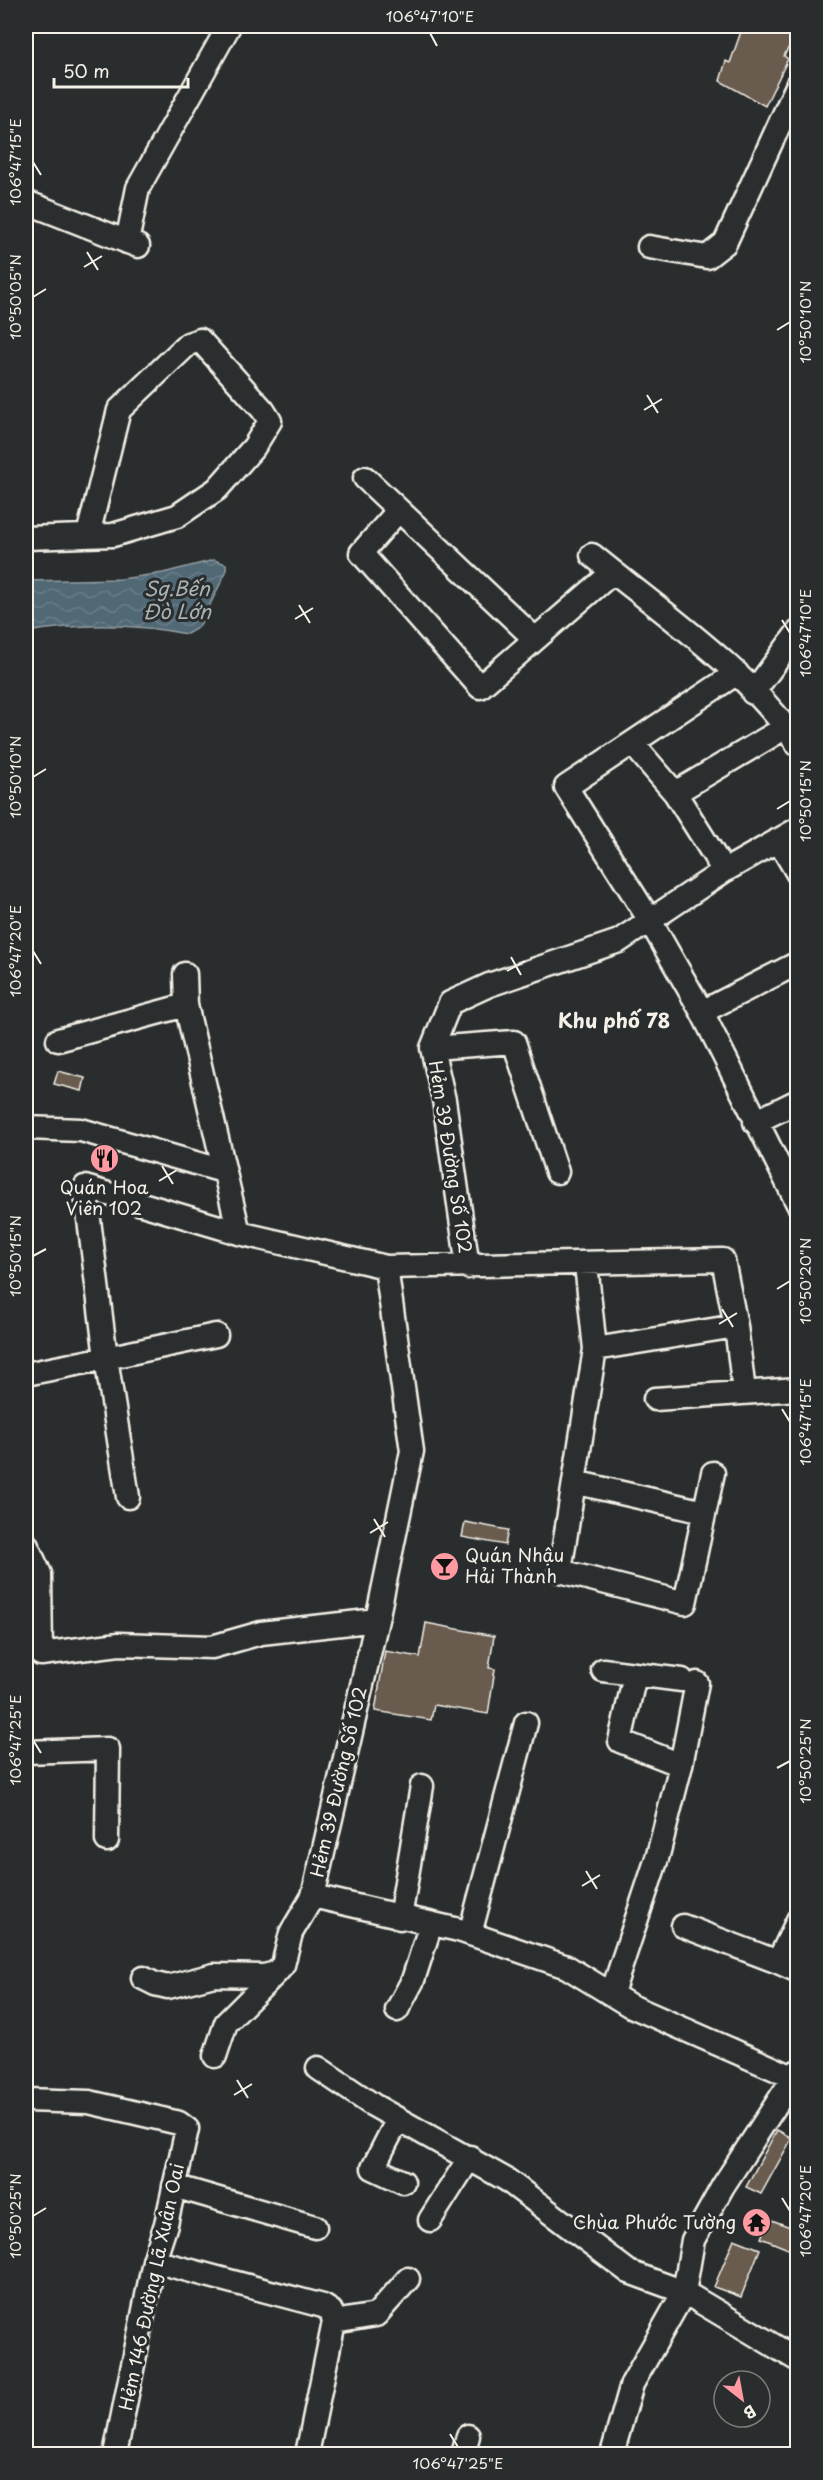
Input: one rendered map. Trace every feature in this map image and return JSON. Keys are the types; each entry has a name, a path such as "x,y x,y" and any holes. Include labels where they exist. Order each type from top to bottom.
{"street":[{"path":"26,201 133,244 138,188 229,26"},
{"path":"649,247 707,257 725,243 798,84"},
{"path":"26,538 113,535 177,516 217,489 254,447 270,421 263,410 200,340 188,344 119,410 88,535"},
{"path":"365,478 535,639"},
{"path":"398,511 361,553 480,687 613,572"},
{"path":"592,555 737,673 792,736 675,793"},
{"path":"753,693 791,656 798,632"},
{"path":"737,673 566,787 649,919 702,1012 798,1204"},
{"path":"632,743 675,793 724,871"},
{"path":"649,919 724,871 798,829"},
{"path":"778,840 798,874"},
{"name":"Hẻm 39 Đường Số 102","path":"468,1267 444,1100 432,1048 450,1003 489,985 619,942 649,919"},
{"path":"702,1012 798,963"},
{"path":"185,974 186,1005 239,1233"},
{"path":"58,1040 186,1005"},
{"name":"Hẻm 39 Đường Số 102","path":"432,1048 514,1042 557,1172"},
{"path":"755,1122 798,1101"},
{"path":"26,1128 81,1130 223,1171"},
{"path":"128,1497 106,1358 85,1187 239,1233 386,1267 723,1260 736,1326 744,1392"},
{"path":"586,1264 595,1349 560,1571 685,1603 713,1473"},
{"name":"Hẻm 39 Đường Số 102","path":"386,1267 412,1451 377,1620 313,1896 470,1934 567,1967 629,2005 796,2074"},
{"path":"595,1349 736,1326"},
{"path":"26,1374 216,1335"},
{"path":"655,1399 798,1389"},
{"path":"574,1482 704,1512"},
{"path":"26,1544 40,1574 33,1650 119,1644 212,1647 261,1633 377,1620"},
{"path":"603,1670 689,1682 681,1765 658,1855 612,1994"},
{"path":"634,1675 620,1741 681,1765"},
{"path":"470,1934 526,1723"},
{"path":"26,1752 108,1749 107,1840"},
{"path":"400,1918 422,1786"},
{"path":"215,2056 226,2023 276,1973 286,1955 291,1933 313,1896"},
{"path":"683,1926 788,1966 798,1920"},
{"path":"397,2010 414,1980 431,1924"},
{"path":"143,1978 168,1987 214,1975 264,1976 276,1973"},
{"path":"318,2068 373,2105 470,2157 507,2180 629,2272 684,2292 798,2360"},
{"path":"612,2454 632,2384 684,2292 693,2240 723,2186 796,2074"},
{"name":"Hẻm 146 Đường Lã Xuân Oai","path":"26,2100 89,2102 179,2122 187,2130 154,2261 116,2454"},
{"path":"398,2119 373,2168 403,2182"},
{"path":"430,2220 470,2157"},
{"path":"174,2186 315,2227"},
{"path":"154,2261 323,2306 331,2311 334,2322 307,2454"},
{"path":"334,2322 376,2315 408,2279"}],"water":[{"name":"Sg.Bến Đò Lớn","path":"214,560 226,564 226,572 199,627 187,634 126,626 67,627 26,632 26,581 121,579 163,573"}],"building":[{"path":"743,26 786,26 797,32 784,56 788,59 765,106 720,81 726,61 730,63"},
{"path":"58,1071 85,1078 82,1091 54,1084"},
{"path":"465,1522 508,1530 505,1545 462,1537"},
{"path":"426,1623 494,1636 489,1668 495,1669 488,1714 434,1705 431,1720 375,1711 385,1651 420,1657"},
{"path":"777,2130 792,2138 761,2194 746,2187"},
{"path":"769,2219 798,2230 798,2253 761,2238"},
{"path":"734,2239 760,2249 741,2297 714,2287"}],"place":[{"name":"Quán Hoa Viên 102","path":"104,1159"},
{"name":"Quán Nhậu Hải Thành","path":"444,1566"},
{"name":"Chùa Phước Tường","path":"757,2223"}],"district":[{"name":"Khu phố 78","path":"614,1021"}]}
